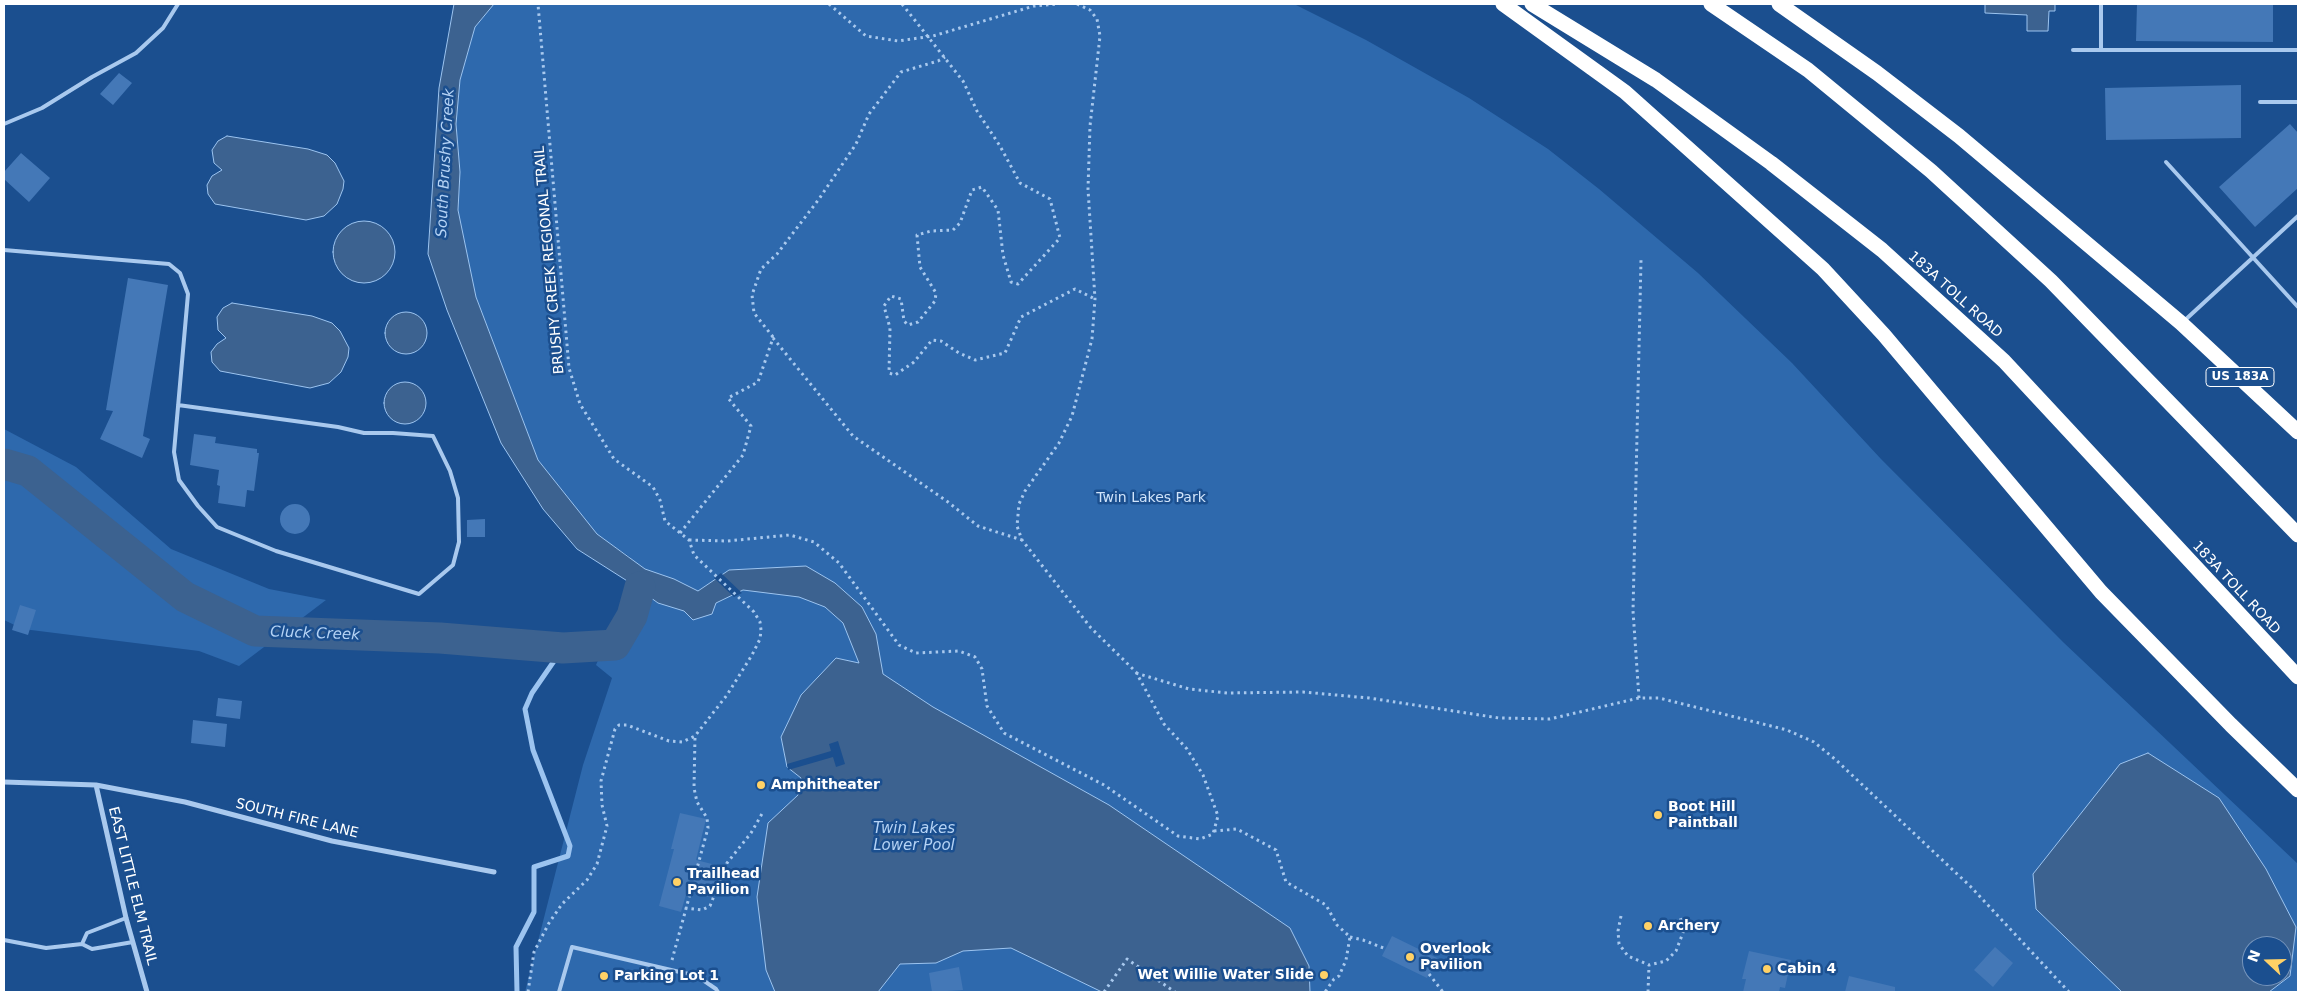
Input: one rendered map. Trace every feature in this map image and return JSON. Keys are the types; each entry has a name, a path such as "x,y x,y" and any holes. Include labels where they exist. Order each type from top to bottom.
{"highway":[{"path":"1503,4 1625,92 1823,269 1884,335 2101,592 2231,725 2298,790"},
{"name":"183A TOLL ROAD","path":"1532,4 1656,80 1771,162 1882,250 2004,361 2298,677"},
{"path":"1711,4 1808,70 1930,171 2051,281 2298,534"},
{"path":"1779,4 1877,73 1959,136 2181,323"},
{"name":"US 183A","path":"2181,323 2298,432"}],"street":[{"name":"SOUTH FIRE LANE","path":"4,782 96,785 185,802 332,840 494,872"},
{"name":"EAST LITTLE ELM TRAIL","path":"96,785 126,918 147,992"}],"lane":[{"path":"4,124 42,108 92,76 136,53 164,28 178,4"},
{"path":"2101,4 2101,50"},
{"path":"2072,50 2298,50"},
{"path":"2260,102 2298,102"},
{"path":"2166,162 2298,307"},
{"path":"2181,323 2254,259 2298,216"},
{"path":"4,250 169,264 180,274 188,294 178,405 174,452 178,480 217,527 276,551 419,594 453,565 459,542 458,498 450,471 433,436 364,433 338,427 178,405"},
{"path":"82,944 87,933 126,918"},
{"path":"4,940 46,948 82,944 92,949 132,942"},
{"path":"559,992 572,946 697,976 716,988 718,992"}],"path":[{"name":"BRUSHY CREEK REGIONAL TRAIL","path":"538,4 569,368 580,404 614,459 653,488 660,500 665,521 689,540 694,554 704,566 754,612 760,622 760,639 727,695 694,736"},
{"path":"829,4 866,36 898,41 928,36 1034,6 1059,4"},
{"path":"902,4 962,81 977,111 1000,146 1020,183 1050,199 1060,238 1018,284 1011,282 1003,255 998,210 982,187 972,190 960,223 952,230 931,230 918,235 920,267 936,292 935,302 918,322 908,325 904,321 900,299 891,296 884,306 890,328 889,374 895,375 914,362 932,340 942,341 959,353 975,360 1005,353 1021,317 1075,290 1095,299"},
{"path":"1077,4 1090,10 1097,19 1100,36 1090,126 1088,189 1095,299 1092,339 1072,416 1059,444 1025,491 1018,504 1017,526 1022,540 1091,628 1136,672 1164,724 1187,749 1202,774 1218,816 1214,831"},
{"path":"945,57 923,67 901,72 869,114 856,144 819,199 777,254 762,269 752,295 754,314 853,436 948,502 978,526 1022,540"},
{"path":"1639,698 1634,612 1641,260"},
{"path":"680,533 743,455 751,426 728,398 758,382 773,338"},
{"path":"689,540 727,541 790,535 814,542 839,563 899,645 916,653 959,651 975,657 982,669 987,706 1004,733 1104,785 1178,836 1200,839 1214,831 1237,829 1276,850 1286,882 1326,905 1337,925 1350,937 1386,949"},
{"path":"1136,672 1189,690 1227,694 1303,692 1369,698 1499,718 1550,719 1639,698 1659,698 1787,730 1814,742 1836,760 1971,888 2068,992"},
{"path":"528,992 534,952 549,923 566,899 587,880 597,864 606,826 602,805 601,781 614,729 620,725 627,725 668,741 682,742 694,736 694,788 697,802 707,818 708,828 670,968"},
{"path":"685,908 702,910 710,906 727,863 751,833 763,812"},
{"path":"1621,916 1618,931 1619,944 1628,956 1649,965 1666,961 1676,951 1684,930 1680,917"},
{"path":"1325,992 1334,979 1340,976 1346,960 1350,937"},
{"path":"1104,992 1127,959 1175,992"},
{"path":"1648,992 1649,965"},
{"path":"1429,974 1443,992"}],"green space":[{"name":"Twin Lakes Park","path":"494,4 1294,4 1366,40 1469,98 1548,149 1599,189 1698,273 1792,363 1881,459 2063,642 2298,864 2298,992 525,992 583,765 612,678 596,665 632,584 630,557 597,535 538,460 476,297 458,210 460,172 456,124 460,80 475,27"},
{"path":"4,429 76,467 171,549 269,589 326,600 239,666 199,651 23,629 4,620"}],"water":[{"name":"Twin Lakes Lower Pool","path":"454,4 494,4 475,27 460,80 456,124 460,172 458,210 476,297 538,460 597,534 645,569 674,579 698,591 729,570 806,566 835,583 862,607 876,634 883,674 933,707 1109,805 1290,928 1309,966 1310,992 1102,992 1011,948 963,951 936,963 900,964 878,992 775,992 766,970 757,897 768,823 798,795 801,778 787,767 781,737 801,695 836,658 859,663 843,623 825,607 799,597 743,590 716,603 712,614 693,620 684,611 658,603 577,549 543,509 501,443 447,310 428,254 439,88"},
{"path":"1985,4 2055,4 2055,11 2049,11 2048,31 2027,31 2027,15 1985,13"},
{"path":"227,136 308,149 327,155 335,163 344,181 337,204 324,216 306,220 215,204 208,194 207,185 212,176 222,170 214,163 212,150 218,141"},
{"path":"364,221 381,226 386,230 390,235 395,252 390,269 386,274 381,278 364,283 347,278 342,274 338,269 333,252 338,235 342,230 347,226"},
{"path":"232,303 312,316 332,323 340,331 349,348 348,357 341,372 329,383 310,388 220,371 212,362 211,352 217,344 226,338 218,330 217,317 223,308"},
{"path":"410,312 418,315 424,321 427,333 424,345 418,351 402,354 394,351 388,345 385,329 388,321 394,315"},
{"path":"405,382 420,388 426,403 420,418 405,424 390,418 384,403 390,388"},
{"path":"2148,753 2219,798 2266,869 2296,927 2292,960 2292,936 2242,936 2242,986 2277,986 2269,992 2122,992 2036,909 2033,874 2120,764"}],"pier":[{"path":"721,573 742,593 734,597 714,578"},
{"path":"838,741 845,764 836,767 833,757 788,770 787,764 831,751 829,744"}],"building":[{"path":"2137,4 2273,4 2273,42 2136,41"},
{"path":"119,73 132,83 113,105 100,94"},
{"path":"2241,85 2241,138 2106,140 2105,88"},
{"path":"2290,124 2298,133 2298,188 2255,227 2219,187"},
{"path":"21,153 50,178 29,202 4,179 4,172"},
{"path":"128,278 168,285 143,436 150,439 142,458 100,439 113,411 106,410"},
{"path":"194,434 216,437 215,443 257,449 257,453 259,453 254,491 247,490 245,507 218,503 220,486 217,485 219,470 190,465"},
{"path":"295,504 306,508 310,519 306,530 295,534 284,530 280,519 284,508"},
{"path":"485,519 485,537 467,537 467,520"},
{"path":"20,605 36,610 28,635 12,630"},
{"path":"218,698 242,701 240,719 216,716"},
{"path":"193,720 227,724 225,747 191,743"},
{"path":"680,813 706,819 696,860 720,866 713,898 687,891 681,912 659,906 674,849 671,849"},
{"name":"Overlook Pavilion","path":"1392,936 1437,958 1427,978 1382,956"},
{"path":"1995,947 2013,963 1993,987 1974,970"},
{"name":"Cabin 4","path":"1749,951 1791,960 1785,988 1780,987 1779,992 1743,992 1746,979 1742,979"},
{"path":"959,967 963,990 932,992 929,973"},
{"path":"1849,976 1895,987 1895,992 1845,992"}],"waterway":[{"name":"Cluck Creek","path":"4,464 28,471 185,597 255,631 440,638 563,648 615,645 632,616 640,587"},
{"path":"517,992 516,947 534,912 534,867 568,856 570,846 533,750 525,709 532,693 563,648"}],"place":[{"name":"Amphitheater","path":"761,785"},
{"name":"Boot Hill Paintball","path":"1658,815"},
{"name":"Trailhead Pavilion","path":"677,882"},
{"name":"Archery","path":"1648,926"},
{"name":"Overlook Pavilion","path":"1410,957"},
{"name":"Cabin 4","path":"1767,969"},
{"name":"Wet Willie Water Slide","path":"1324,975"},
{"name":"Parking Lot 1","path":"604,976"}],"water label":[{"name":"South Brushy Creek","path":"446,163"}]}
